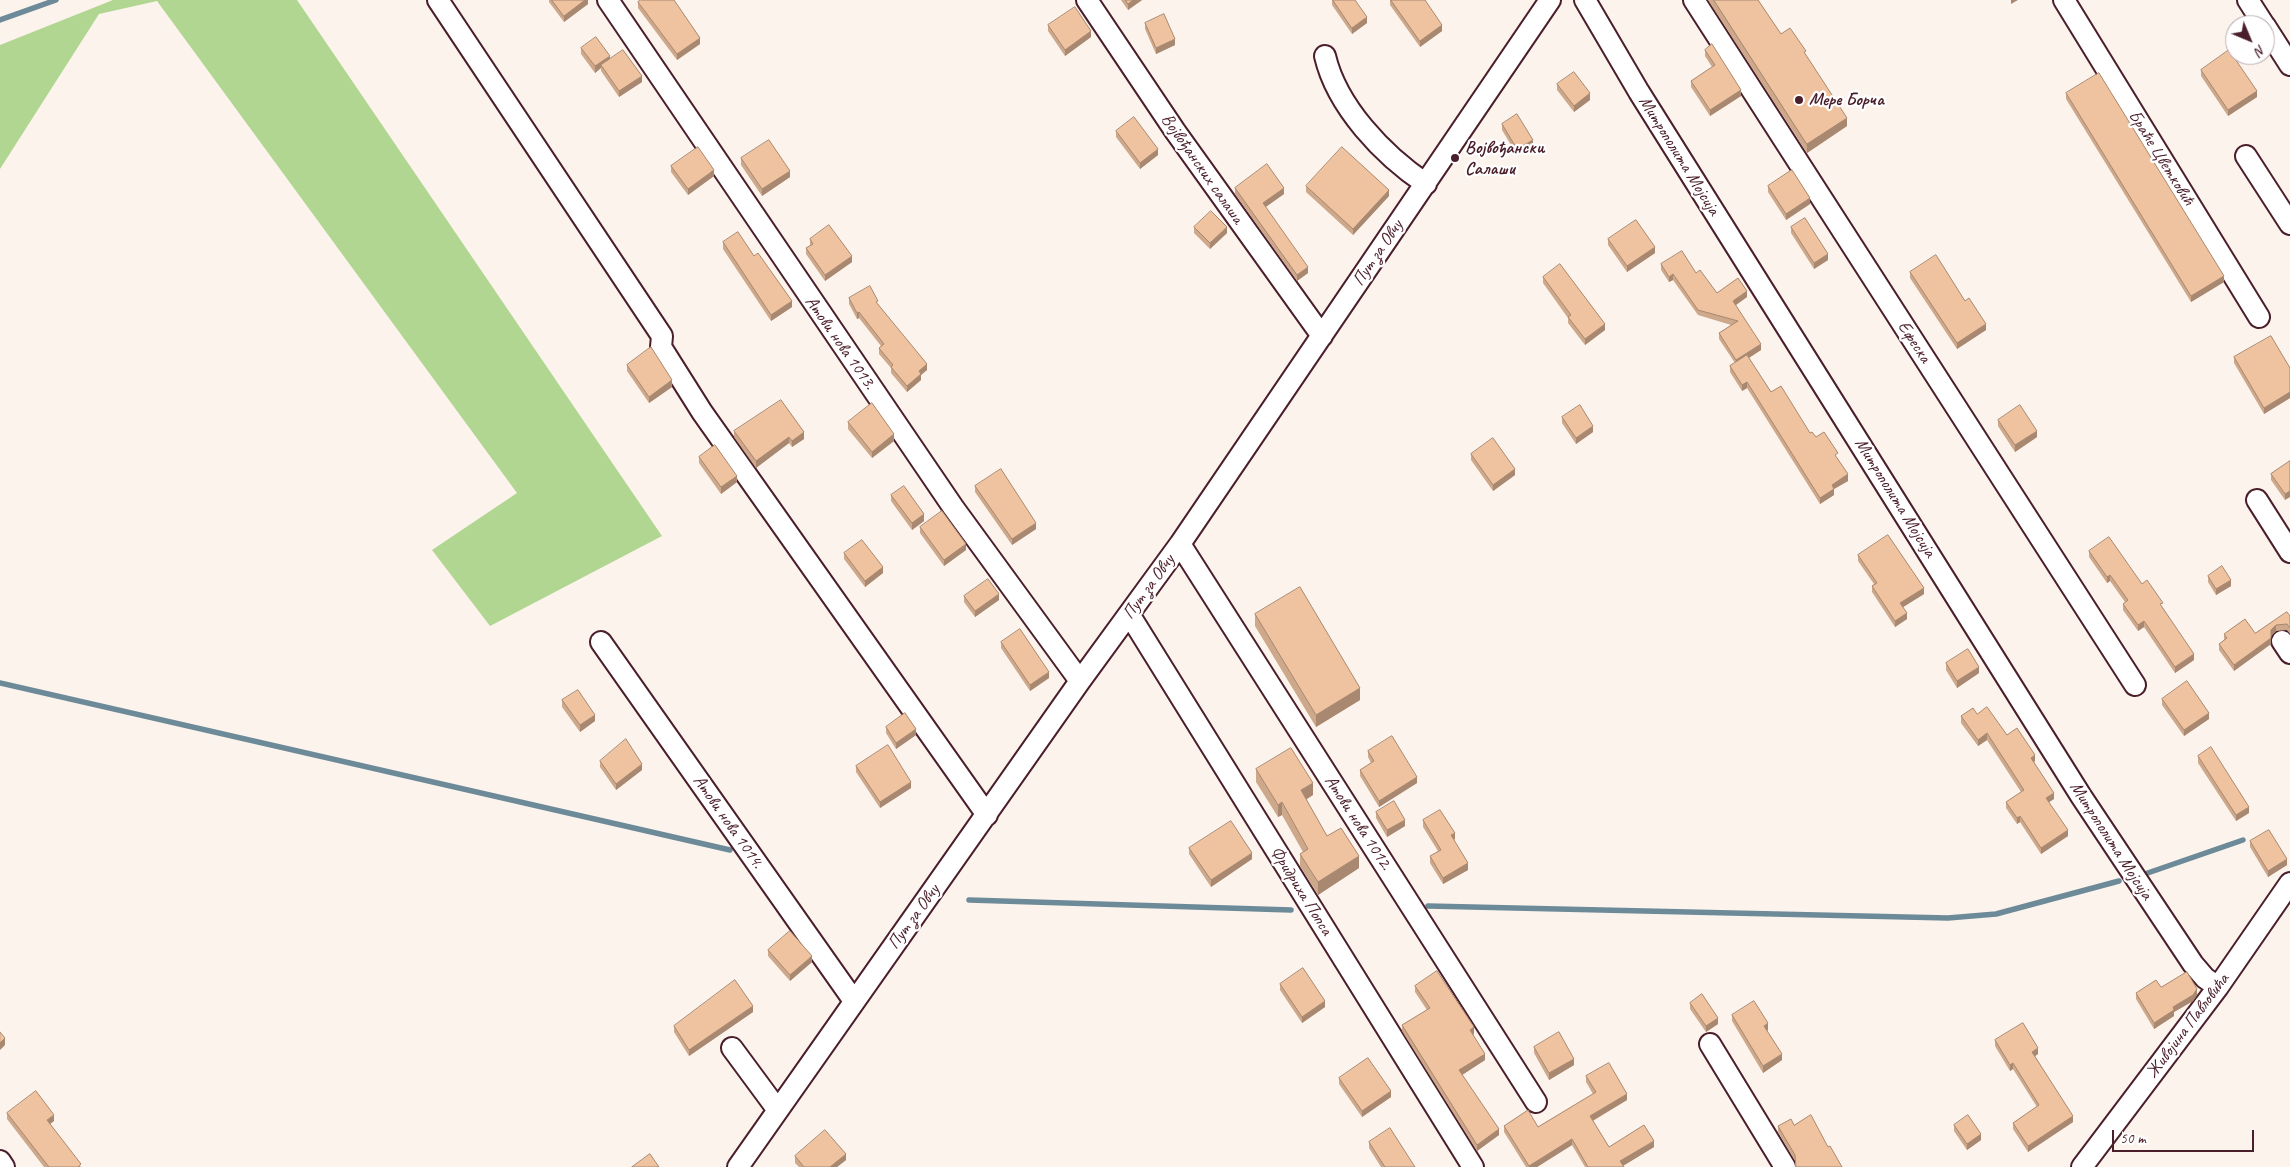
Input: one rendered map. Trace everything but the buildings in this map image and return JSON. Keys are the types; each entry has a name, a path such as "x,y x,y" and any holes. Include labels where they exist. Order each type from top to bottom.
{"street":[{"path":"438,0 662,336 661,347 702,412 987,815"},
{"name":"Атови нова 1013.","path":"608,0 947,499 1080,681"},
{"name":"Војвођанских салаша","path":"1087,0 1180,138 1322,336"},
{"name":"Пут за Овчу","path":"738,1167 1080,681 1180,544 1550,0"},
{"name":"Митрополита Мојсија","path":"1585,0 1639,92 2081,796 2193,964 2218,987"},
{"name":"Ефеска","path":"1694,0 2134,685"},
{"name":"Браће Цветковић","path":"2064,0 2259,317"},
{"path":"2248,0 2258,15"},
{"path":"2275,42 2290,65"},
{"path":"1324,56 1330,77 1366,130 1402,168 1426,184"},
{"path":"2246,156 2290,224"},
{"path":"2257,500 2290,552"},
{"name":"Атови нова 1012.","path":"1180,544 1536,1102"},
{"name":"Фридриха Попса","path":"1129,614 1473,1167"},
{"name":"Атови нова 1014.","path":"601,642 854,1001"},
{"name":"Живојина Павловића","path":"2082,1167 2218,987 2290,883"},
{"path":"1710,1044 1785,1167"},
{"path":"732,1048 777,1109"},
{"path":"0,1161 4,1167"}],"green space":[{"path":"113,0 297,0 662,536 490,626 432,550 517,493 157,1 99,14 0,169 0,45"}],"waterway":[{"path":"0,20 56,0"},
{"path":"0,683 730,850"},
{"path":"2139,876 2243,840"},
{"path":"1428,906 1948,918 1996,914 2119,881"},
{"path":"969,900 1291,910"}],"place":[{"name":"Мере Борча","path":"1799,100"},
{"name":"Војвођански Салаши","path":"1455,158"}]}
